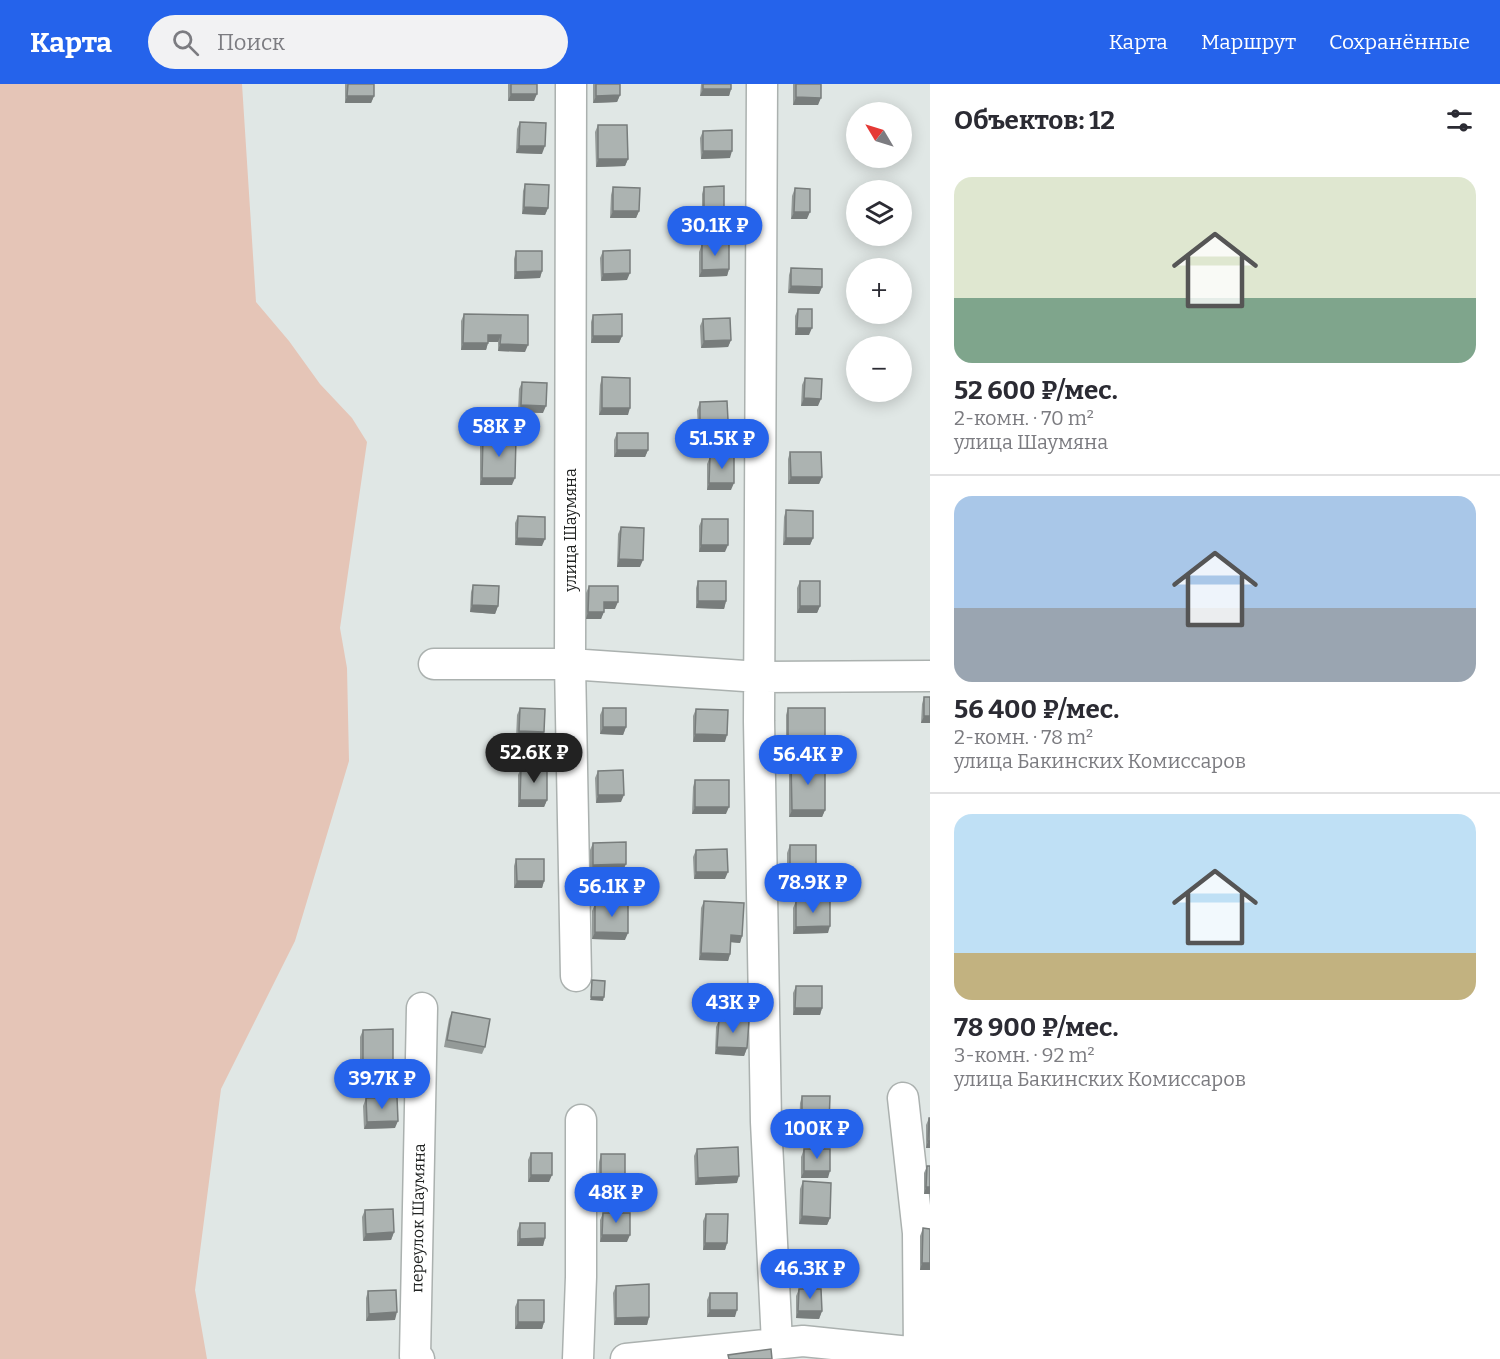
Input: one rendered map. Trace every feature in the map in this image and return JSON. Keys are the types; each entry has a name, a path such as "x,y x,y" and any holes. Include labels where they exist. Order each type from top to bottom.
{"street":[{"name":"улица Шаумяна","path":"571,84 570,664 576,976"},
{"path":"762,84 759,677 764,1040 777,1343"},
{"path":"434,664 570,664 759,677 930,676"},
{"name":"переулок Шаумяна","path":"417,1358 422,1008"},
{"path":"626,1359 803,1341 911,1354 918,1233 903,1098"},
{"path":"578,1359 581,1277 581,1120"}],"shaded area":[{"path":"0,84 242,84 256,302 289,341 320,384 352,418 367,442 340,628 347,668 349,761 295,941 221,1089 195,1290 207,1359 0,1359"}],"building":[{"path":"348,84 374,84 374,96 347,96"},
{"path":"511,84 537,84 537,94 511,94"},
{"path":"596,84 620,84 620,95 596,96"},
{"path":"703,84 731,84 731,89 703,89"},
{"path":"796,84 821,84 821,98 796,97"},
{"path":"520,122 546,123 545,146 519,146"},
{"path":"598,125 627,125 628,159 598,159"},
{"path":"732,130 732,151 703,151 703,131"},
{"path":"525,184 549,185 548,208 524,207"},
{"path":"724,186 724,209 704,209 704,187"},
{"path":"613,187 640,188 639,211 613,211"},
{"path":"795,188 810,189 810,212 794,212"},
{"path":"702,244 729,244 729,269 702,270"},
{"path":"630,250 630,273 603,274 603,251"},
{"path":"516,251 542,251 542,271 516,272"},
{"path":"791,268 822,269 822,287 791,286"},
{"path":"798,309 812,309 812,328 797,328"},
{"path":"464,314 528,315 528,345 500,344 501,335 488,335 488,343 463,343"},
{"path":"622,314 622,336 593,336 593,315"},
{"path":"730,318 731,340 704,341 703,319"},
{"path":"602,377 630,378 630,408 602,408"},
{"path":"805,378 822,379 821,399 804,398"},
{"path":"522,382 547,383 546,406 521,405"},
{"path":"727,401 728,420 700,421 700,402"},
{"path":"617,433 648,433 648,450 617,450"},
{"path":"483,437 516,438 515,478 482,478"},
{"path":"790,452 821,452 822,477 791,477"},
{"path":"734,456 734,483 709,483 710,457"},
{"path":"786,510 813,511 813,538 786,538"},
{"path":"518,516 545,517 545,539 517,538"},
{"path":"702,519 728,519 728,545 701,545"},
{"path":"621,527 644,528 643,560 619,559"},
{"path":"698,581 726,581 726,601 698,601"},
{"path":"800,581 820,581 820,606 800,606"},
{"path":"473,585 499,586 498,606 472,605"},
{"path":"589,586 618,586 618,602 604,602 604,612 588,612"},
{"path":"924,697 930,697 930,716 924,716"},
{"path":"520,708 545,709 544,732 519,731"},
{"path":"603,708 626,708 626,727 603,727"},
{"path":"788,708 825,708 825,739 788,739"},
{"path":"696,709 728,710 727,735 695,734"},
{"path":"825,762 825,810 792,810 791,763"},
{"path":"521,768 547,768 547,800 520,800"},
{"path":"623,770 624,795 598,795 598,771"},
{"path":"695,780 729,780 729,807 695,807"},
{"path":"626,842 626,864 593,865 593,843"},
{"path":"790,845 816,845 816,867 790,868"},
{"path":"727,849 728,872 696,872 696,850"},
{"path":"516,859 544,859 544,881 517,881"},
{"path":"830,900 830,926 796,927 796,901"},
{"path":"704,901 744,903 742,936 731,935 730,954 701,953"},
{"path":"595,904 628,905 628,933 595,932"},
{"path":"592,980 605,981 604,997 591,997"},
{"path":"796,986 822,986 822,1008 795,1008"},
{"path":"452,1012 490,1019 485,1047 447,1040"},
{"path":"719,1020 749,1021 747,1048 717,1047"},
{"path":"393,1029 393,1065 363,1065 363,1030"},
{"path":"802,1096 830,1096 829,1124 802,1124"},
{"path":"397,1097 398,1121 367,1122 366,1098"},
{"path":"929,1118 930,1141 928,1141"},
{"path":"738,1147 739,1176 698,1178 697,1149"},
{"path":"804,1149 830,1149 830,1171 804,1171"},
{"path":"531,1153 552,1153 552,1175 531,1175"},
{"path":"601,1154 625,1154 625,1176 601,1177"},
{"path":"927,1166 930,1166 930,1187 926,1187"},
{"path":"803,1181 831,1183 830,1218 802,1216"},
{"path":"393,1209 394,1232 366,1234 365,1210"},
{"path":"603,1213 630,1213 630,1235 602,1235"},
{"path":"706,1214 728,1214 727,1243 705,1243"},
{"path":"520,1223 545,1223 545,1238 520,1239"},
{"path":"923,1228 930,1229 930,1263 922,1263"},
{"path":"649,1284 649,1317 616,1318 616,1286"},
{"path":"799,1289 821,1289 822,1311 798,1311"},
{"path":"396,1290 397,1312 369,1314 368,1291"},
{"path":"710,1293 737,1293 737,1310 710,1310"},
{"path":"518,1300 544,1300 544,1322 518,1322"},
{"path":"771,1349 772,1359 729,1359 728,1355"}]}
